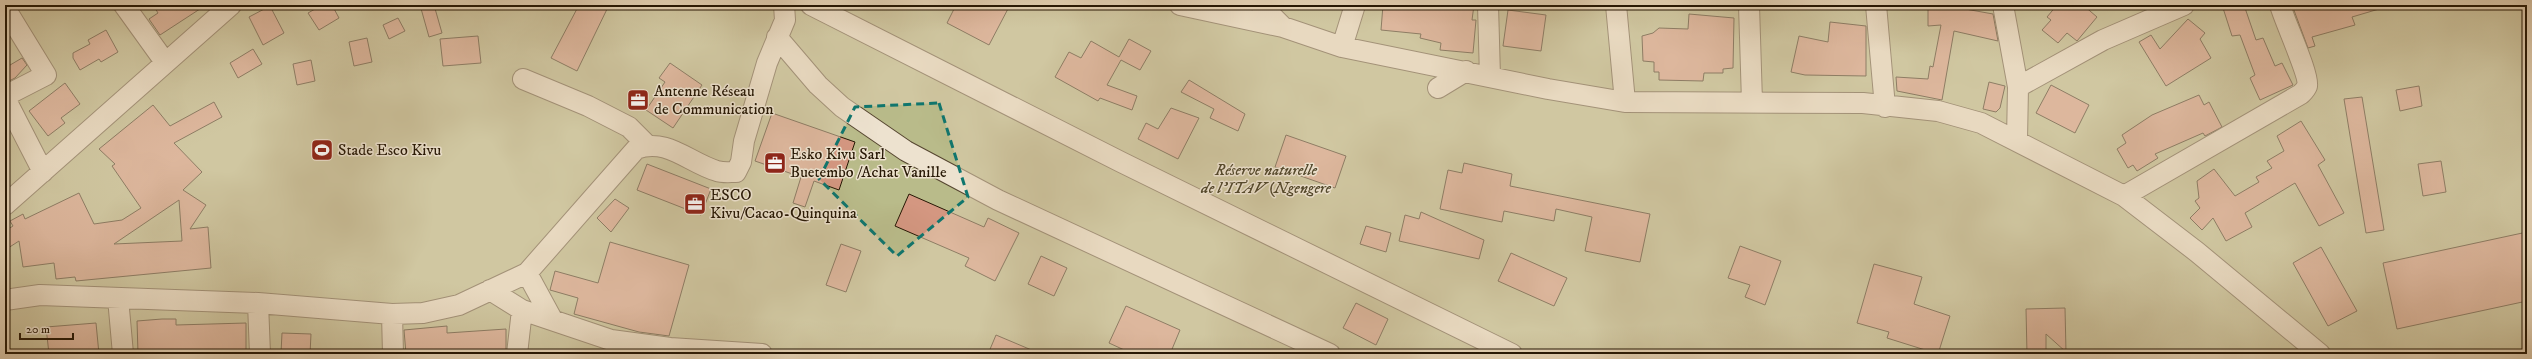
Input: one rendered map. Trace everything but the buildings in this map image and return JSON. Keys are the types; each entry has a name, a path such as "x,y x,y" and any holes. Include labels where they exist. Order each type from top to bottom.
{"street":[{"path":"124,5 165,62"},
{"path":"5,205 231,5"},
{"path":"523,78 588,106 628,127 647,145 672,150 718,171 736,172 741,162 746,134 767,63 785,20 784,5"},
{"path":"811,5 1488,347 1512,354"},
{"path":"1180,5 1283,27 1342,47 1466,71 1548,89 1625,102 1863,103 1885,107 1938,111 1981,123 2017,140 2124,196 2197,252 2320,354"},
{"path":"1261,5 1283,27"},
{"path":"1342,47 1355,5"},
{"path":"1488,5 1490,76"},
{"path":"1616,5 1625,102"},
{"path":"1749,5 1752,102"},
{"path":"1876,5 1885,107"},
{"path":"2003,5 2018,87 2017,140"},
{"path":"2018,87 2103,40 2184,5"},
{"path":"2124,196 2301,94 2307,86 2307,74 2285,23 2280,5"},
{"path":"5,8 46,75 5,97 43,172"},
{"path":"777,37 818,85 842,107 906,151 998,200 1330,354"},
{"path":"1438,88 1466,71"},
{"path":"5,300 40,295 258,303 392,314 422,313 459,305 527,273 636,150 647,145"},
{"path":"527,273 552,319"},
{"path":"490,290 522,310 611,340 669,351 762,354"},
{"path":"118,298 122,354"},
{"path":"258,303 260,354"},
{"path":"517,354 522,310"},
{"path":"392,314 393,354"}],"highlighted area":[{"path":"939,103 968,197 897,256 819,179 855,107"}],"green space":[{"name":"Réserve naturelle de l'ITAV (Ngengere","path":"5,5 2527,5 2527,354 5,354"}],"place":[{"name":"Antenne Réseau de Communication","path":"638,100"},
{"name":"Stade Esco Kivu","path":"322,150"},
{"name":"Esko Kivu Sarl Buetembo /Achat Vanille","path":"775,163"},
{"name":"ESCO Kivu/Cacao-Quinquina","path":"695,204"}]}
